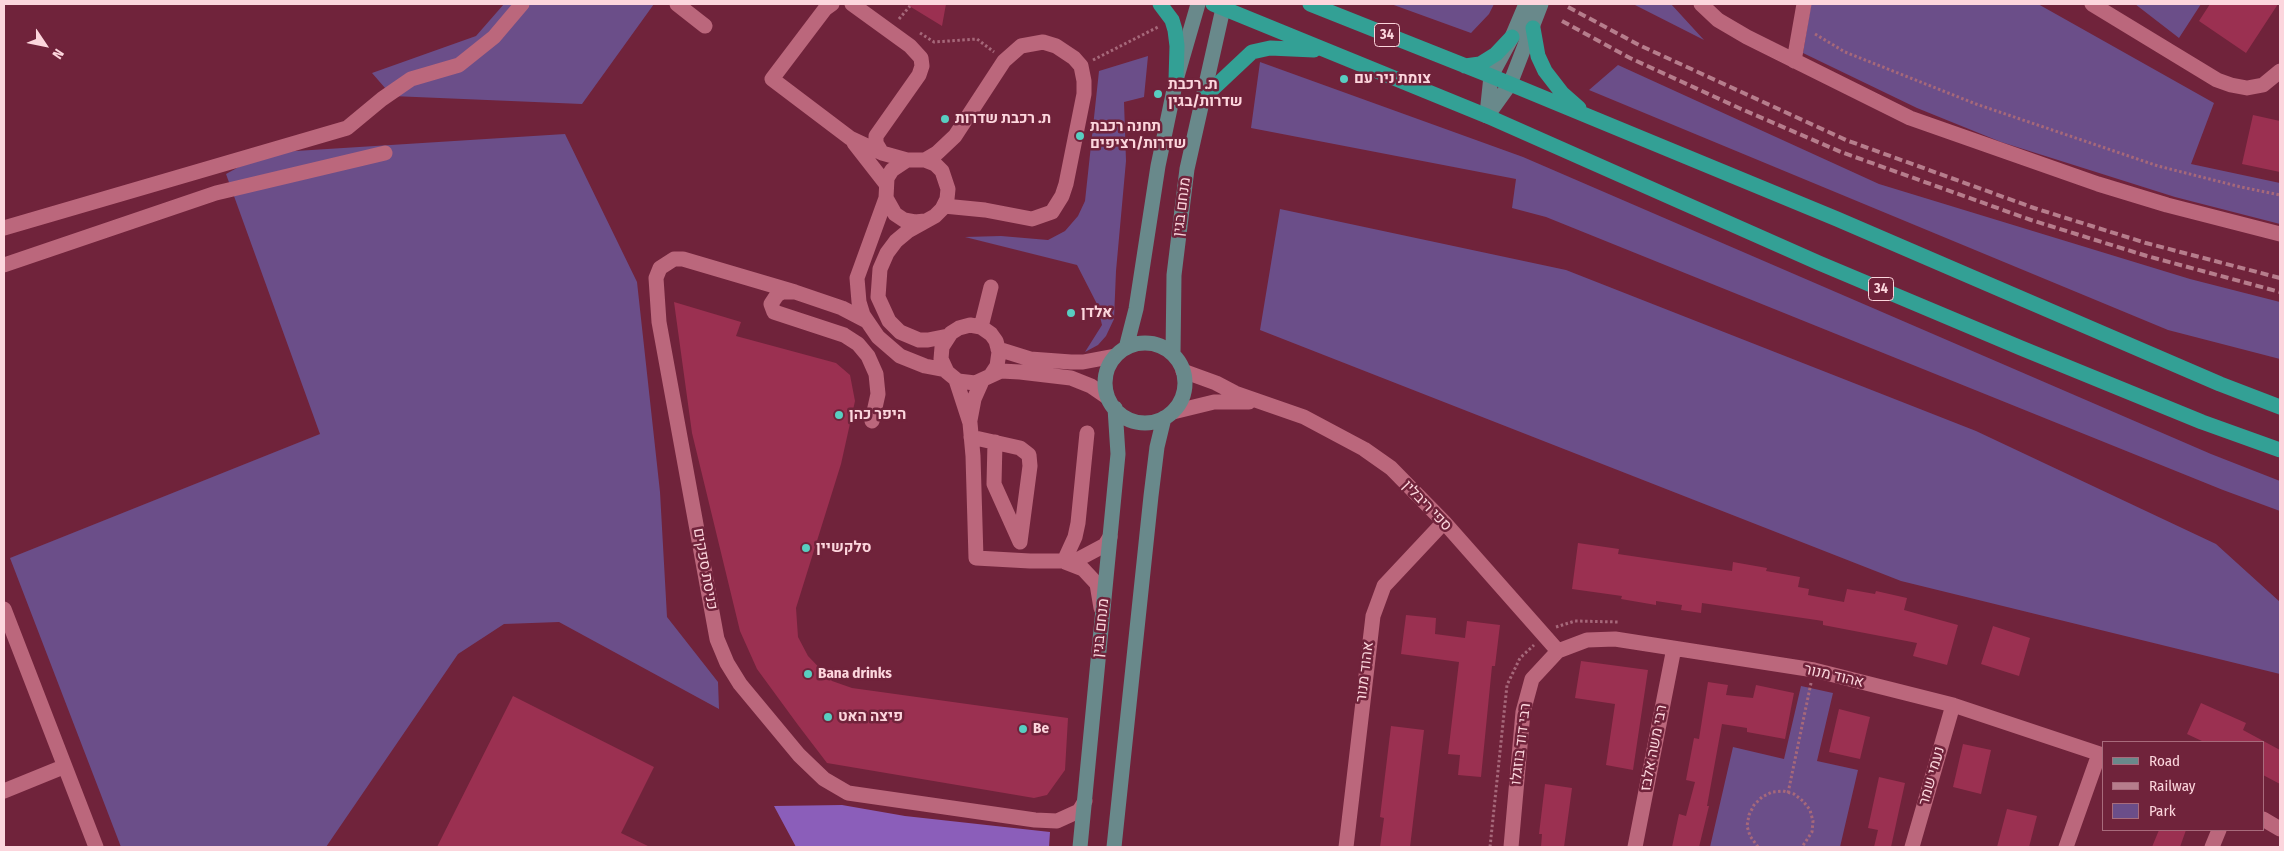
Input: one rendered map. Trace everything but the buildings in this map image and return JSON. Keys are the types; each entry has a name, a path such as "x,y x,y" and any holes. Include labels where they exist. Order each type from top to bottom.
{"highway":[{"path":"1160,4 1172,20 1177,46 1176,80"},
{"name":"34","path":"1310,4 1492,76 1837,219 2220,384 2280,407"},
{"name":"34","path":"1220,5 1487,116 1942,315 2202,422 2280,450"},
{"path":"1533,28 1538,56 1545,71 1562,93 1592,118"},
{"path":"1465,66 1480,64 1496,54 1512,38"},
{"path":"1202,99 1252,52 1270,48 1325,50"}],"main road":[{"name":"מנחם בגין","path":"1121,352 1136,309 1158,166 1176,80 1198,4"},
{"path":"1487,116 1492,76 1512,38 1526,4"},
{"path":"1487,116 1510,84 1541,4"},
{"name":"מנחם בגין","path":"1173,354 1174,275 1187,169 1220,5"},
{"path":"1114,847 1151,496 1158,447 1168,415 1182,398 1184,390 1183,371 1173,354 1152,344 1140,344 1121,352 1107,373 1111,402 1122,416 1135,422 1148,423 1168,415"},
{"name":"מנחם בגין","path":"1080,847 1118,454 1111,402"}],"street":[{"path":"4,228 347,128 382,99 411,79 459,65 494,37 522,4"},
{"path":"677,4 704,26"},
{"path":"832,4 825,9 772,79 850,138 882,153 907,160 926,160 938,167 947,180 948,189 944,206 935,216 896,241 887,253 880,269 878,297 889,322 900,332 919,340 928,340 948,336 965,326 981,327 992,336 998,349 998,361 974,398 971,430 976,558 1075,561 1106,545 1110,537"},
{"path":"852,4 910,46 921,58 922,66 919,75 876,136 876,143 882,153"},
{"path":"1701,4 1725,24 1794,61 1910,118 2098,184 2167,206 2280,234"},
{"path":"1794,61 1804,4"},
{"path":"2092,4 2217,80 2231,86 2247,88 2263,84 2280,70"},
{"path":"926,160 937,153 955,136 1004,61 1021,46 1043,42 1065,51 1081,66 1084,94 1068,174 1062,196 1052,212 1032,219 985,210 944,206"},
{"path":"850,138 886,191 895,214 904,220 925,221"},
{"path":"4,265 216,193 385,153"},
{"path":"907,160 892,170 858,278 859,302 865,320 878,338 900,356 969,383 1010,371 1071,378 1091,386 1111,402"},
{"name":"כניסת ספקים","path":"865,320 842,308 795,292 683,259 674,259 660,268 656,278 659,322 718,638 727,663 740,684 800,755 824,779 848,793 1035,820 1057,821 1079,811 1085,801"},
{"path":"981,327 991,287"},
{"path":"795,292 782,292 777,295 771,304 774,312 783,317 844,335 858,344 868,356 876,374 878,394 872,421"},
{"path":"948,336 941,353 971,430 995,442 1020,448 1029,455 1030,466 1020,542"},
{"path":"998,349 1030,359 1071,362 1083,362 1121,352"},
{"name":"ספי ריבלין","path":"1183,371 1216,383 1235,393 1266,402 1304,417 1364,449 1391,468 1444,522 1558,651"},
{"name":"ספי ריבלין","path":"1168,415 1214,402 1266,402"},
{"path":"1064,562 1078,523 1088,432"},
{"path":"995,442 994,484 1030,561"},
{"name":"אהוד מנור","path":"1346,847 1373,616 1384,586 1444,522"},
{"path":"1064,562 1084,569 1097,584 1102,612"},
{"path":"4,609 63,767 96,847"},
{"name":"אהוד מנור","path":"1558,651 1586,640 1615,639 1814,670 1952,705 2101,755"},
{"name":"רבי משה אלבז","path":"1635,847 1674,648"},
{"name":"רבי דוד בוזגלו","path":"1511,847 1523,712 1532,679 1558,651"},
{"name":"נעמי שמר","path":"1912,847 1952,705"},
{"path":"2066,847 2101,755"},
{"path":"4,791 63,767"},
{"path":"2264,820 2280,829"},
{"path":"2212,847 2219,831"}],"path":[{"path":"893,13 906,23"},
{"path":"1081,66 1172,20"},
{"path":"1800,26 1845,52 1976,104 2158,166 2241,188 2280,195"},
{"path":"913,28 934,42 978,39 1004,61"},
{"path":"1490,847 1507,686 1520,658 1551,628 1575,621 1620,622"},
{"path":"1788,793 1814,670"},
{"path":"1758,847 1750,836 1748,826 1749,815 1754,805 1762,797 1772,792 1788,793 1803,801 1811,816 1812,832 1802,847"}],"green space":[{"path":"504,4 654,4 582,104 392,96 372,73 476,36"},
{"path":"1391,4 1494,4 1489,14 1471,33"},
{"path":"1633,4 1671,4 1704,40"},
{"path":"1811,4 2038,4 2214,103 2191,164 2280,183 2280,224 2175,197 2001,142 1917,108 1803,53"},
{"path":"2135,4 2201,4 2179,38"},
{"path":"1148,56 1144,97 1124,102 1126,161 1116,271 1114,319 1106,336 1098,345 1085,352 1102,325 1097,304 1077,265 965,237 1001,236 1048,240 1065,231 1078,216 1085,201 1099,71"},
{"path":"1260,62 1523,157 2211,454 2280,481 2280,511 2223,490 1546,217 1512,208 1516,179 1251,128"},
{"path":"1618,65 1879,184 2190,279 2280,302 2280,359 2168,330 1589,90"},
{"path":"565,134 637,282 660,492 667,617 718,682 719,709 559,622 504,624 458,654 326,847 121,847 10,558 320,434 226,174 264,153"},
{"path":"1280,209 1566,270 1976,431 2216,544 2280,602 2280,674 1901,581 1260,330"},
{"path":"1801,686 1833,693 1817,761 1858,770 1840,847 1710,847 1733,747 1784,759"}],"shaded area":[{"path":"842,805 905,816 1050,832 1049,847 796,847 774,806"}],"railway":[{"path":"1568,7 1639,45 1846,140 2034,208 2146,243 2280,278"},
{"path":"1562,21 1630,58 1841,152 2031,220 2147,256 2280,292"}],"place":[{"name":"צומת ניר עם","path":"1344,79"},
{"name":"ת. רכבת שדרות/בגין","path":"1158,94"},
{"name":"ת. רכבת שדרות","path":"945,119"},
{"name":"תחנה רכבת שדרות/רציפים","path":"1080,136"},
{"name":"אלדן","path":"1071,313"},
{"name":"היפר כהן","path":"839,415"},
{"name":"סלקשיין","path":"806,548"},
{"name":"Bana drinks","path":"808,674"},
{"name":"פיצה האט","path":"828,717"},
{"name":"Be","path":"1023,729"}]}
